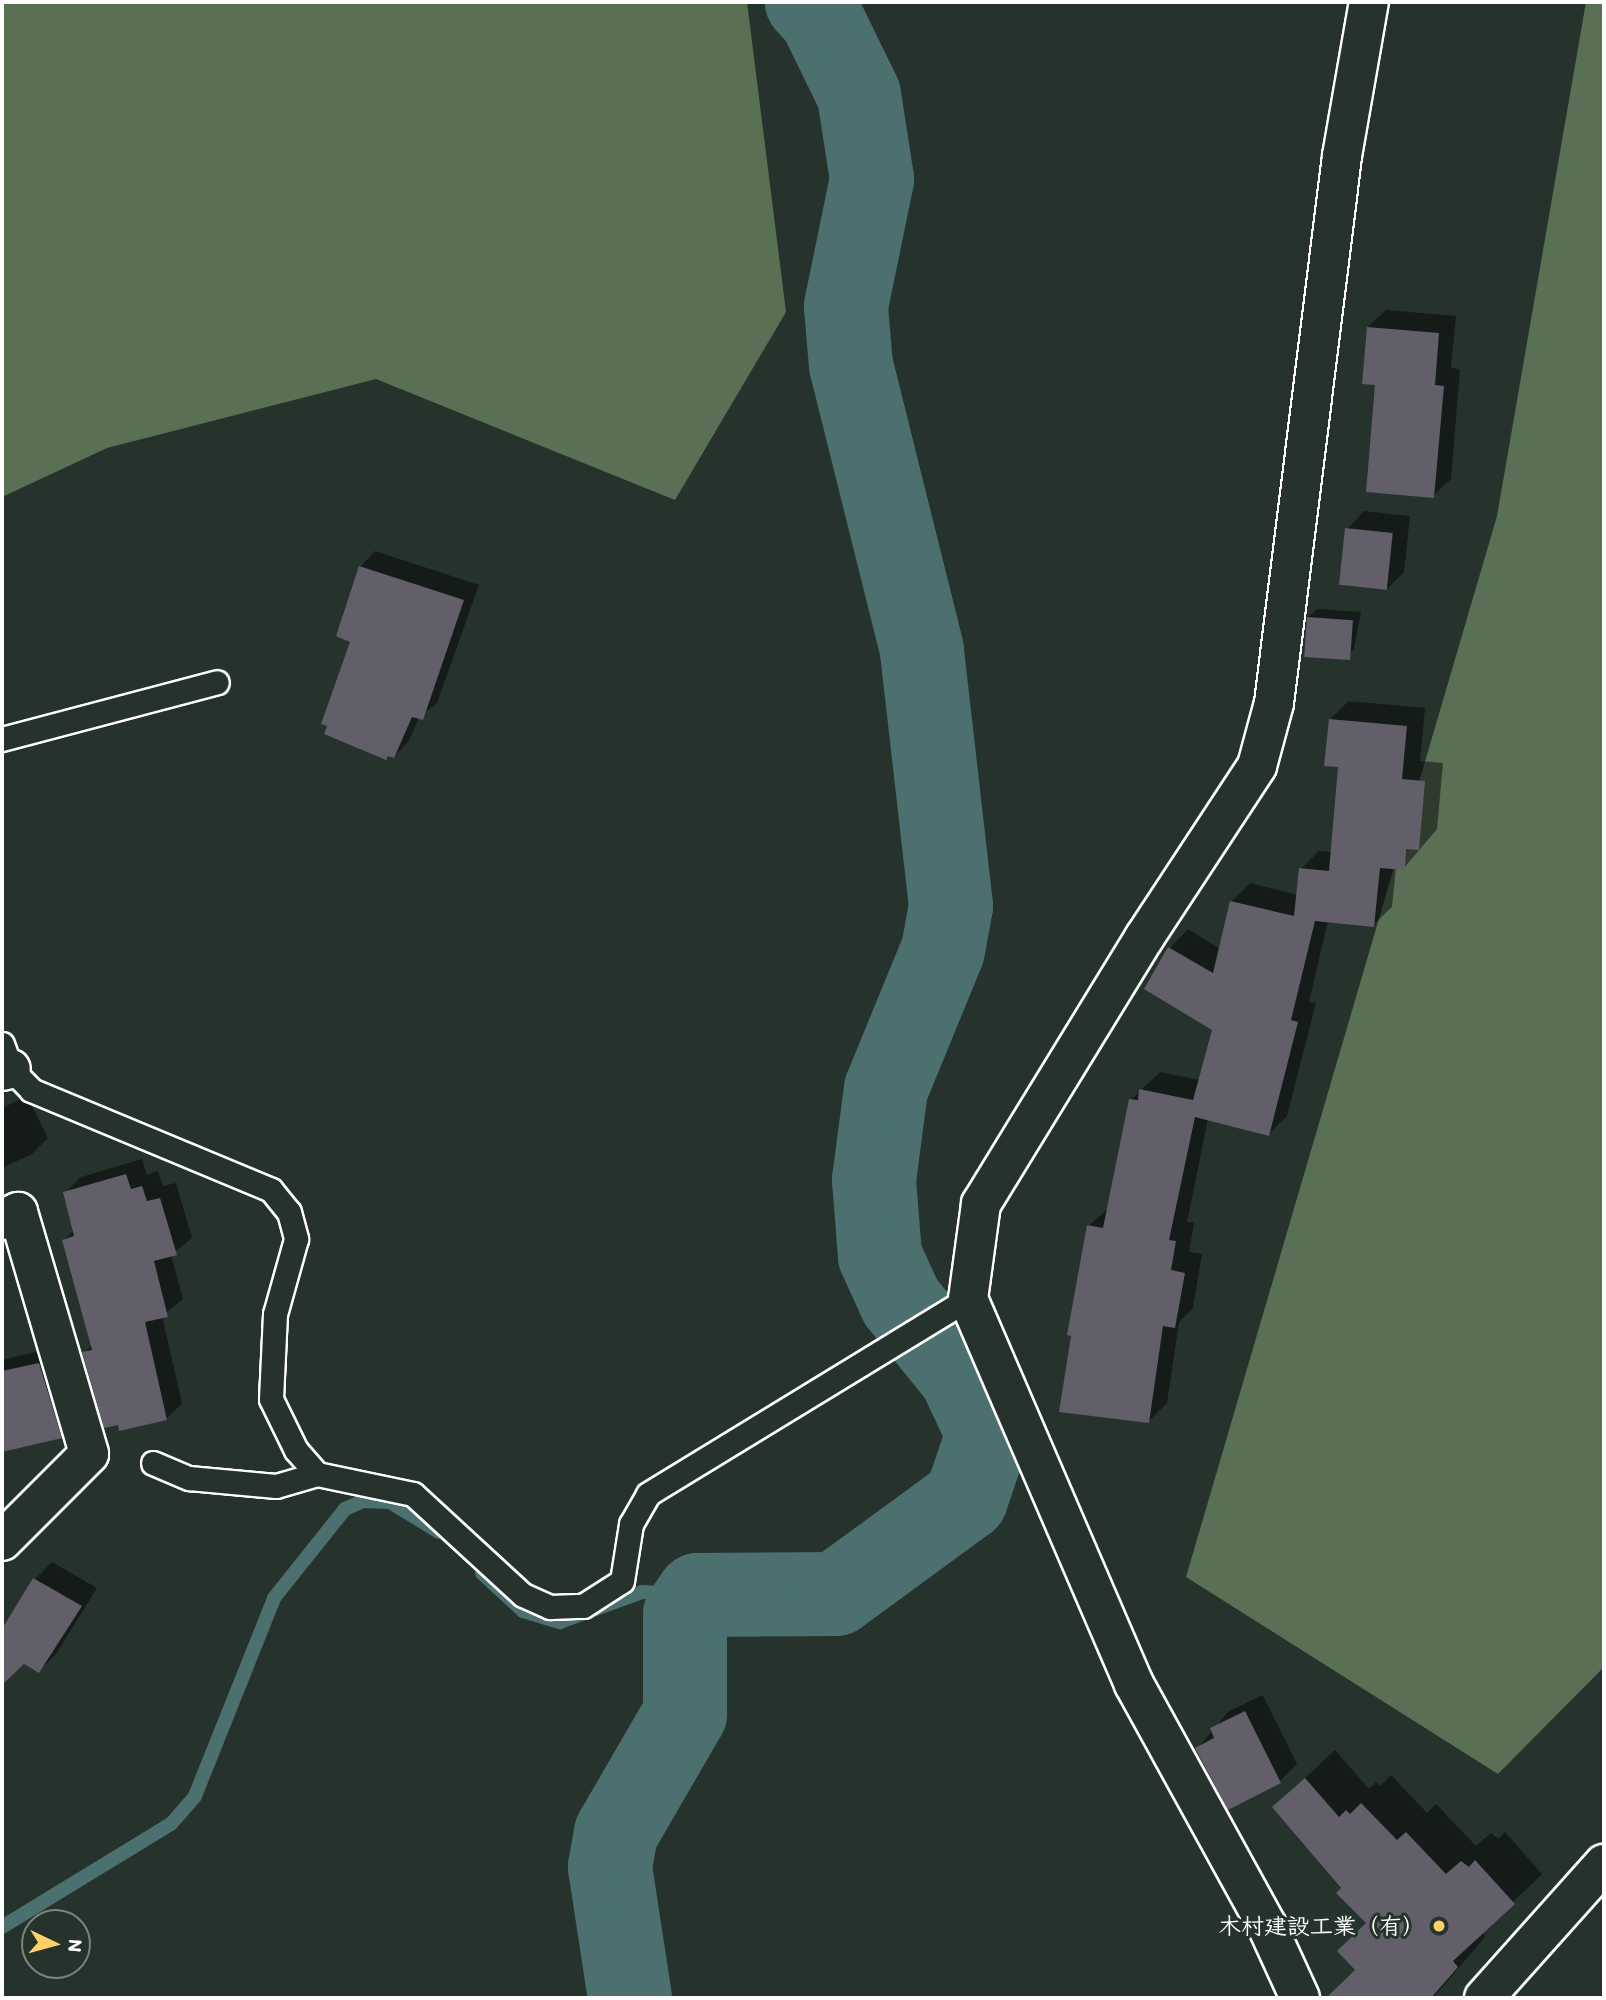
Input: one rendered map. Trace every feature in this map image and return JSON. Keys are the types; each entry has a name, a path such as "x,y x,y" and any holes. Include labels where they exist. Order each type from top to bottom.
{"street":[{"path":"1300,1998 1267,1926 1134,1684 952,1308 981,1203 1144,938 1257,765 1274,704 1342,156 1369,2"},
{"path":"2,1220 18,1212 89,1454 2,1541"},
{"path":"1484,1998 1604,1864"}],"lane":[{"path":"2,739 217,682"},
{"path":"5,1061 32,1090 271,1190 289,1212 296,1239 275,1314 271,1399 296,1450 317,1474"},
{"path":"153,1463 189,1478 276,1486 317,1474 413,1494 523,1595 550,1607 583,1606 622,1581 631,1524 648,1494 952,1308"}],"green space":[{"path":"2,2 747,2 786,312 675,500 376,379 107,448 2,497"},
{"path":"1586,2 1604,2 1604,1667 1498,1774 1186,1577 1497,516"}],"building":[{"path":"1367,327 1439,333 1435,385 1444,386 1434,498 1366,492 1375,385 1362,384"},
{"path":"1345,528 1393,533 1387,590 1339,585"},
{"path":"359,566 464,600 423,720 412,717 394,758 388,756 386,760 324,734 327,726 321,724 350,642 336,636"},
{"path":"1307,617 1353,620 1350,660 1304,657"},
{"path":"1329,719 1407,726 1402,779 1425,781 1419,850 1406,849 1405,870 1380,868 1374,927 1315,921 1291,1020 1298,1022 1269,1136 1195,1117 1169,1240 1176,1241 1171,1270 1185,1273 1175,1328 1163,1326 1149,1423 1059,1412 1071,1336 1067,1335 1087,1225 1103,1228 1129,1099 1138,1100 1139,1089 1193,1100 1212,1030 1144,989 1168,947 1213,973 1230,901 1294,916 1299,868 1329,871 1338,767 1324,766"},
{"path":"126,1174 131,1189 142,1186 147,1201 160,1198 177,1255 154,1261 168,1317 145,1322 167,1420 119,1431 118,1425 104,1428 82,1352 92,1350 62,1240 74,1236 63,1192"},
{"path":"39,1363 62,1438 2,1452 2,1371"},
{"path":"33,1578 82,1606 39,1673 24,1664 2,1685 2,1629"},
{"path":"1245,1711 1281,1783 1228,1810 1195,1748 1214,1738 1210,1728"},
{"path":"1305,1778 1339,1817 1346,1810 1350,1814 1361,1803 1397,1840 1406,1832 1446,1874 1461,1861 1469,1867 1475,1860 1515,1904 1453,1961 1458,1967 1431,1998 1326,1998 1355,1970 1337,1951 1366,1923 1336,1893 1341,1888 1272,1807"}],"waterway":[{"path":"630,1998 610,1867 616,1833 685,1714 685,1614 698,1595 836,1594 966,1499 988,1434 961,1376 901,1302 880,1256 874,1180 886,1089 943,950 951,906 922,650 851,366 846,306 872,179 859,95 821,17 807,2"},
{"path":"2,1927 171,1824 195,1796 274,1598 345,1509 363,1501 390,1502 439,1532"},
{"path":"482,1573 523,1611 560,1622 642,1592 698,1595"}],"place":[{"name":"木村建設工業（有）","path":"1439,1926"}]}
